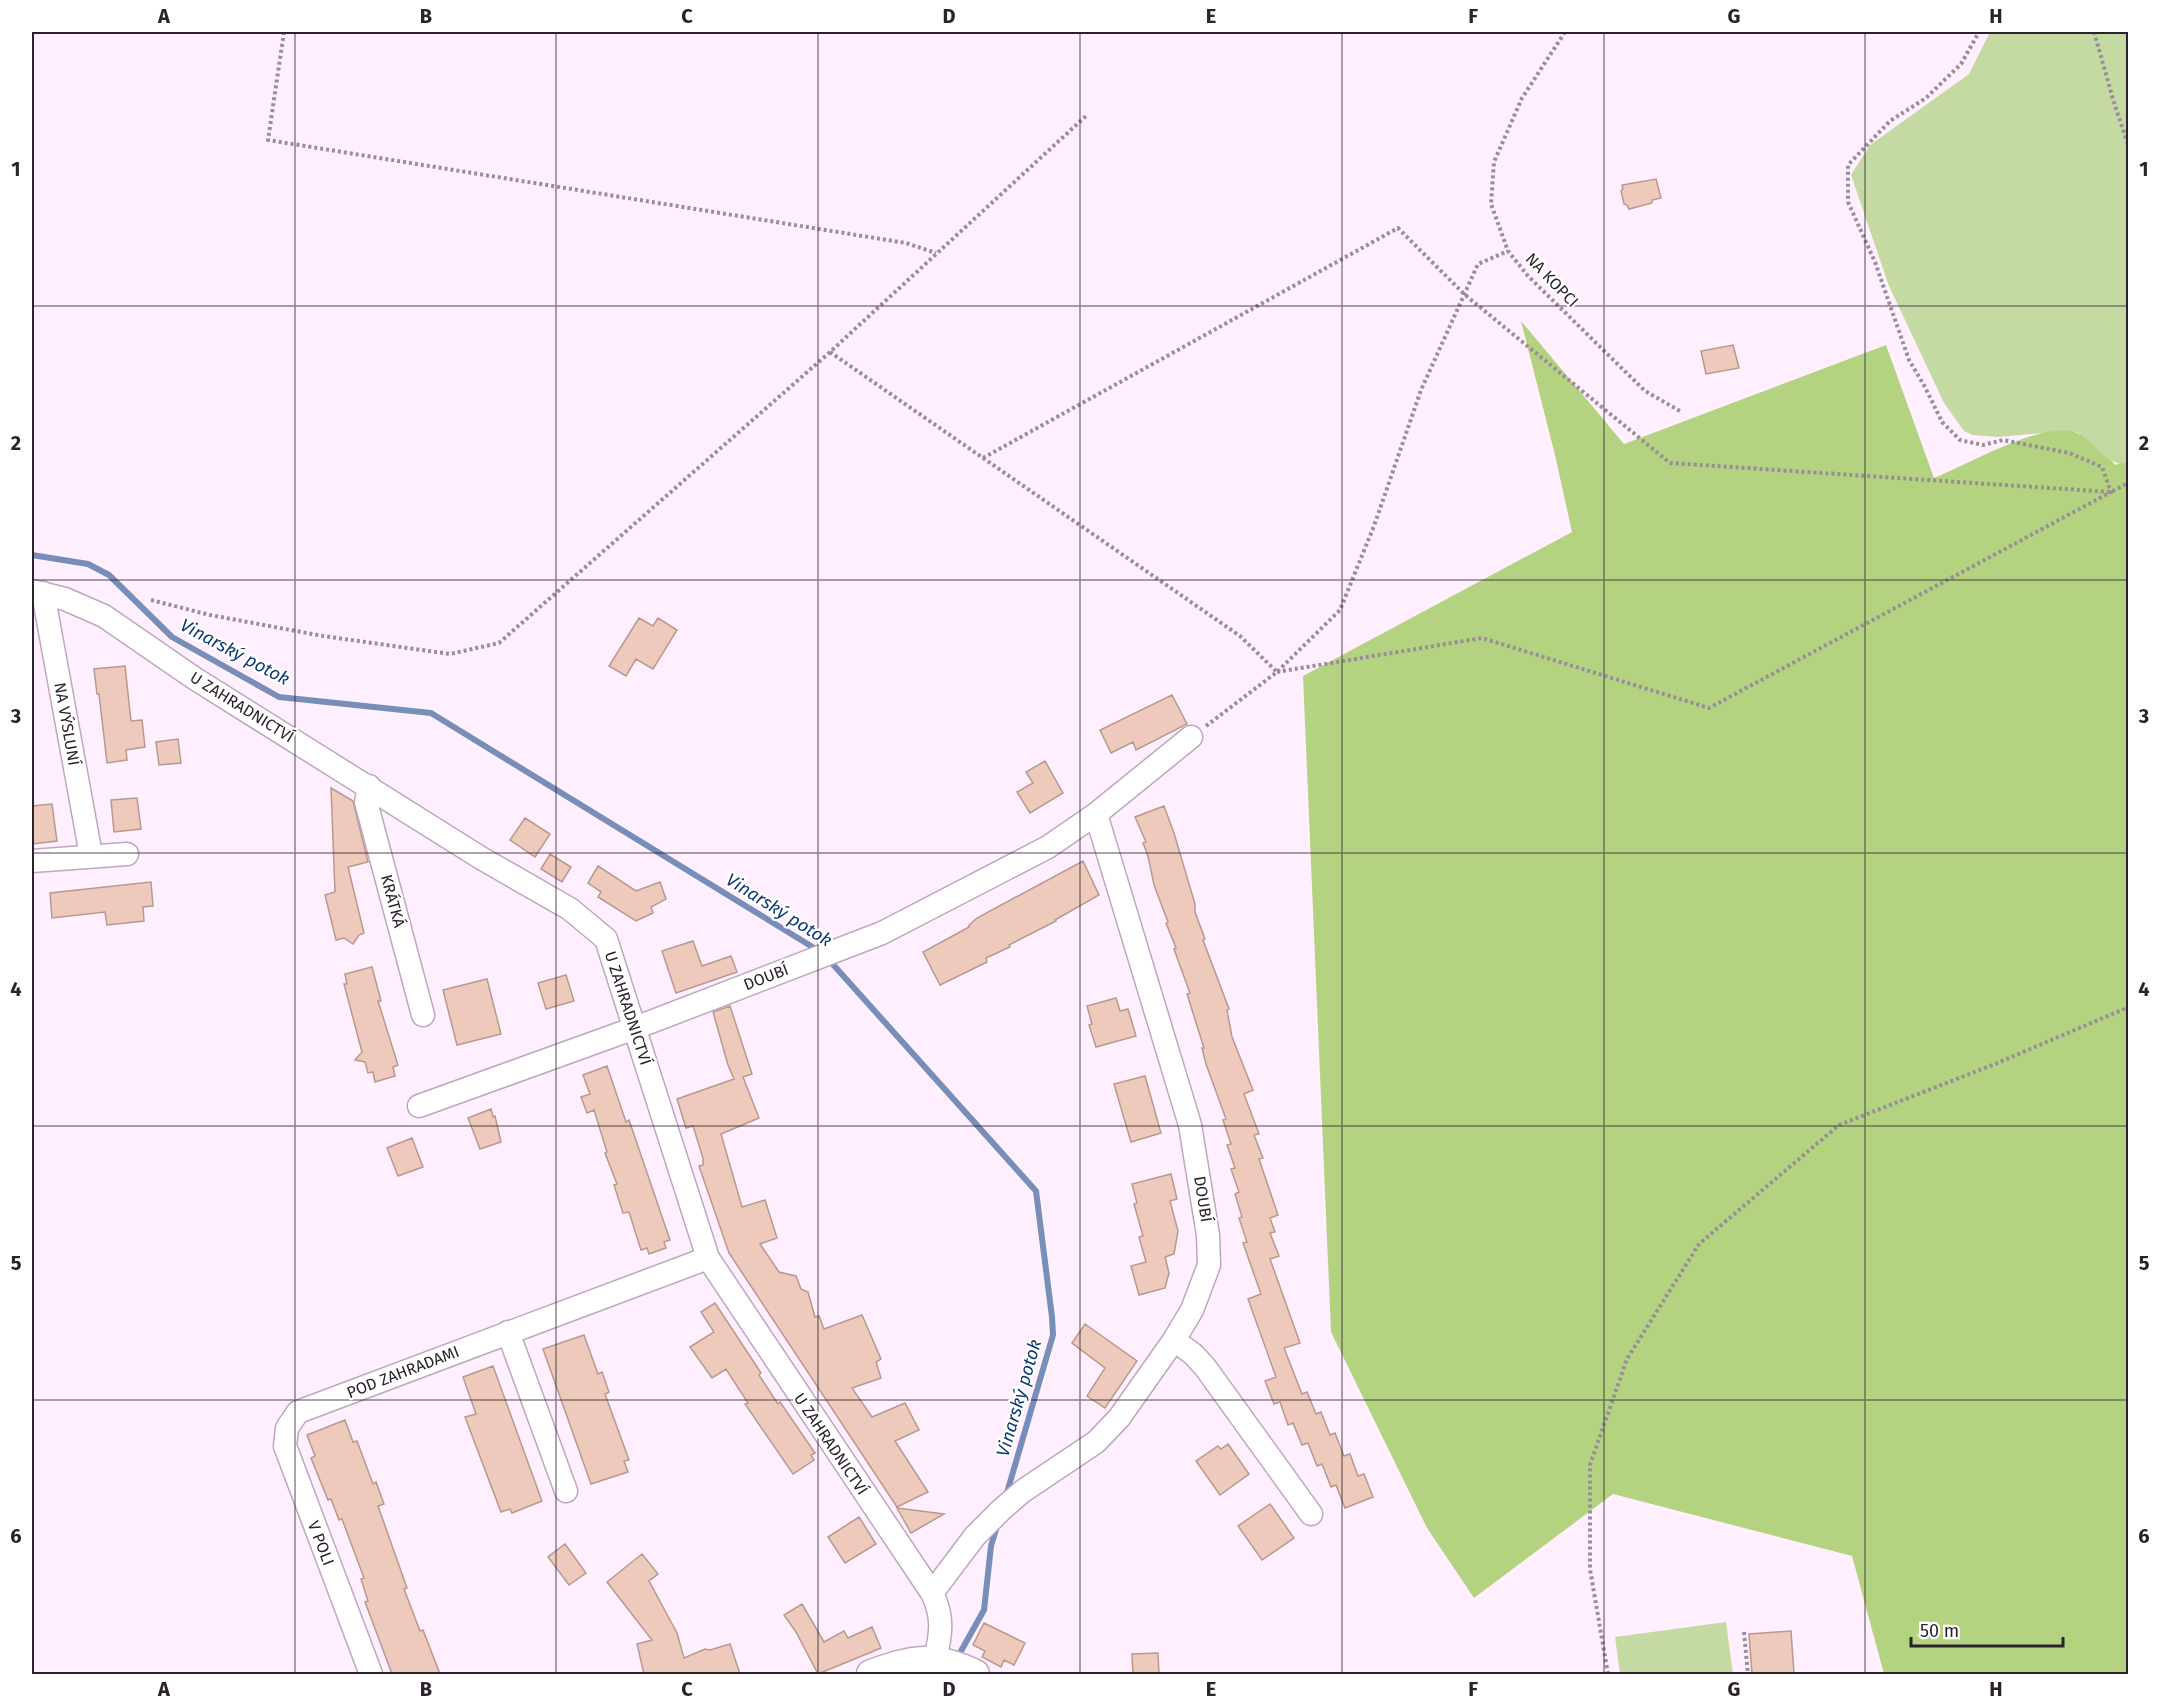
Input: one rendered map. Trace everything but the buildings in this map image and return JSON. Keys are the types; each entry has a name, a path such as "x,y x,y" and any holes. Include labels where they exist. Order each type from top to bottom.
{"street":[{"name":"U ZAHRADNICTVÍ","path":"37,592 65,599 104,616 194,678 481,858 570,909 606,939 708,1258 932,1593 941,1615 935,1660"},
{"name":"NA VÝSLUNÍ","path":"37,592 91,855"},
{"name":"DOUBÍ","path":"419,1106 635,1028 882,933 1048,847 1096,814 1191,737"},
{"name":"KRÁTKÁ","path":"369,786 366,802 423,1015"},
{"name":"DOUBÍ","path":"932,1593 975,1536 1001,1509 1023,1491 1096,1443 1107,1431 1174,1340 1192,1310 1209,1265 1210,1251 1203,1201 1192,1136 1181,1090 1096,814"},
{"path":"32,861 127,854"},
{"name":"POD ZAHRADAMI","path":"298,1412 708,1258"},
{"path":"508,1332 566,1491"},
{"path":"1174,1340 1194,1354 1205,1367 1311,1514"},
{"name":"V POLI","path":"298,1412 287,1428 285,1446 371,1674"},
{"path":"871,1674 906,1663 935,1660 975,1674"}],"path":[{"path":"284,32 268,140 906,243 936,253"},
{"name":"NA KOPCI","path":"1565,32 1522,98 1494,162 1491,204 1508,251 1528,276 1645,391 1680,411"},
{"path":"1979,32 1961,64 1926,98 1890,121 1848,165 1848,202 1875,262 1908,360 1925,387 1942,422 1960,441 1983,445 2003,440 2069,453 2091,462 2102,467 2111,492"},
{"path":"2094,32 2128,144"},
{"path":"151,600 210,615 289,630 450,654 499,643 830,352 1088,115"},
{"path":"983,458 1398,228 1464,294 1670,463 2111,492"},
{"path":"1191,737 1277,672 1340,610 1374,526 1421,390 1478,264 1508,251"},
{"path":"830,352 1240,636 1277,672"},
{"path":"1277,672 1482,638 1709,708 2128,483"},
{"path":"1608,1674 1590,1569 1590,1465 1628,1359 1699,1244 1839,1125 1995,1064 2124,1009 2128,1005"},
{"path":"1744,1632 1748,1674"}],"green space":[{"path":"1990,32 2128,32 2128,463 2117,463 2108,459 2077,432 1998,437 1973,435 1964,431 1944,403 1889,286 1851,175 1870,145 1969,74"},
{"path":"1521,321 1624,444 1886,345 1934,478 2025,438 2061,430 2080,434 2115,465 2128,463 2128,1674 1884,1674 1852,1556 1613,1494 1474,1598 1427,1528 1331,1332 1303,676 1572,532"},
{"path":"1726,1622 1733,1674 1620,1674 1615,1637"}],"waterway":[{"name":"Vinarský potok","path":"32,555 88,564 109,575 172,637 279,697 431,713 819,951"},
{"name":"Vinarský potok","path":"829,960 1036,1191 1053,1335 1006,1496"},
{"name":"Vinarský potok","path":"956,1660 984,1610 991,1546 997,1526"}]}
